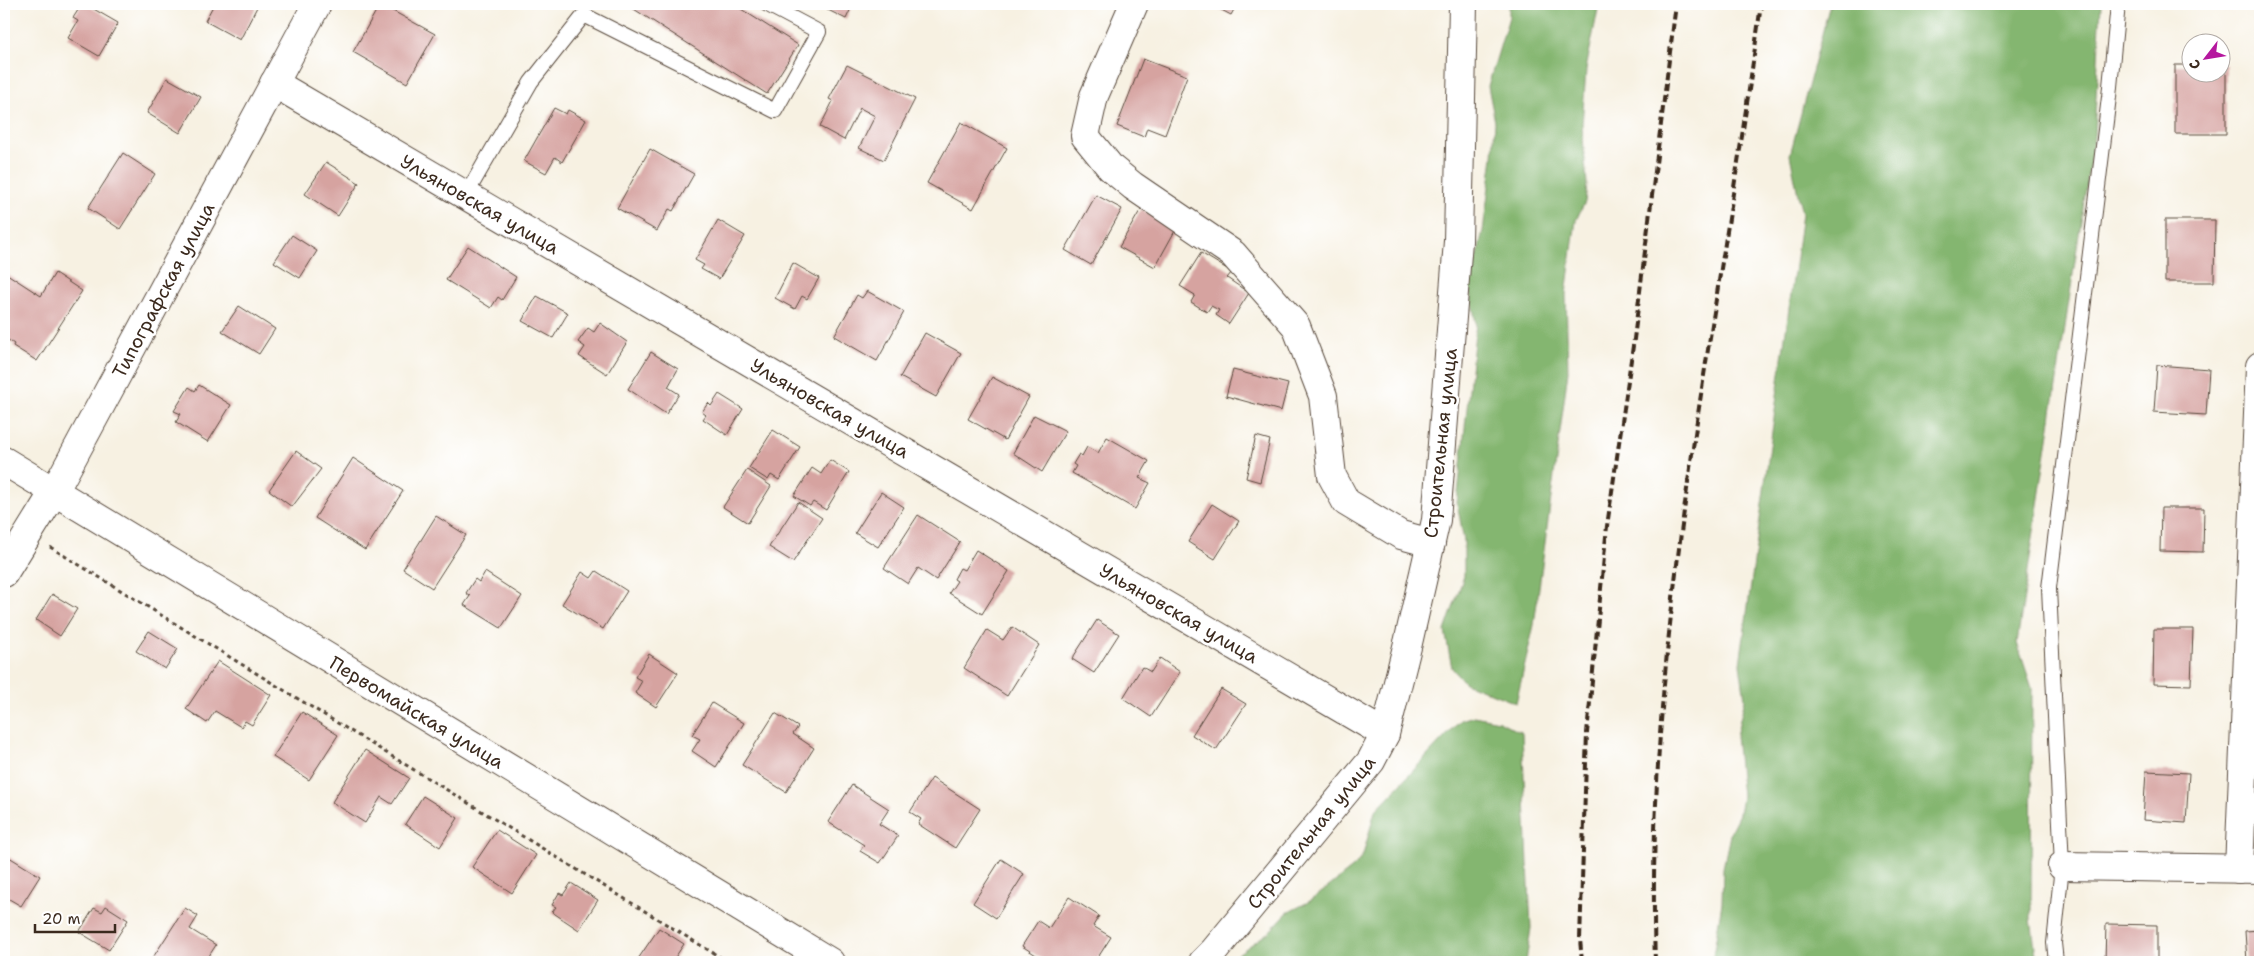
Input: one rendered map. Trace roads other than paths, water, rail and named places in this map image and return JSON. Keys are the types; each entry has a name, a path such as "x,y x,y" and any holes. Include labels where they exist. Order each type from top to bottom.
{"street":[{"name":"Типографская улица","path":"4,573 54,492 317,4"},
{"path":"1134,4 1094,96 1085,136 1111,168 1133,186 1233,254 1296,326 1323,396 1332,476 1346,502 1401,535 1431,543"},
{"name":"Строительная улица","path":"1203,962 1371,761 1384,734 1408,643 1436,520 1458,241 1463,4"},
{"name":"Ульяновская улица","path":"274,83 1384,734"},
{"path":"2062,866 2250,869 2260,366"},
{"name":"Первомайская улица","path":"4,461 830,962"}],"lane":[{"path":"466,195 531,82 584,15 775,110 819,32 766,4"},
{"path":"2056,962 2054,943 2062,866 2049,588 2108,107 2118,4"}],"railway":[{"path":"1582,962 1580,939 1587,733 1607,526 1634,339 1676,4"},
{"path":"1655,962 1655,841 1661,721 1673,601 1688,481 1761,4"}]}
